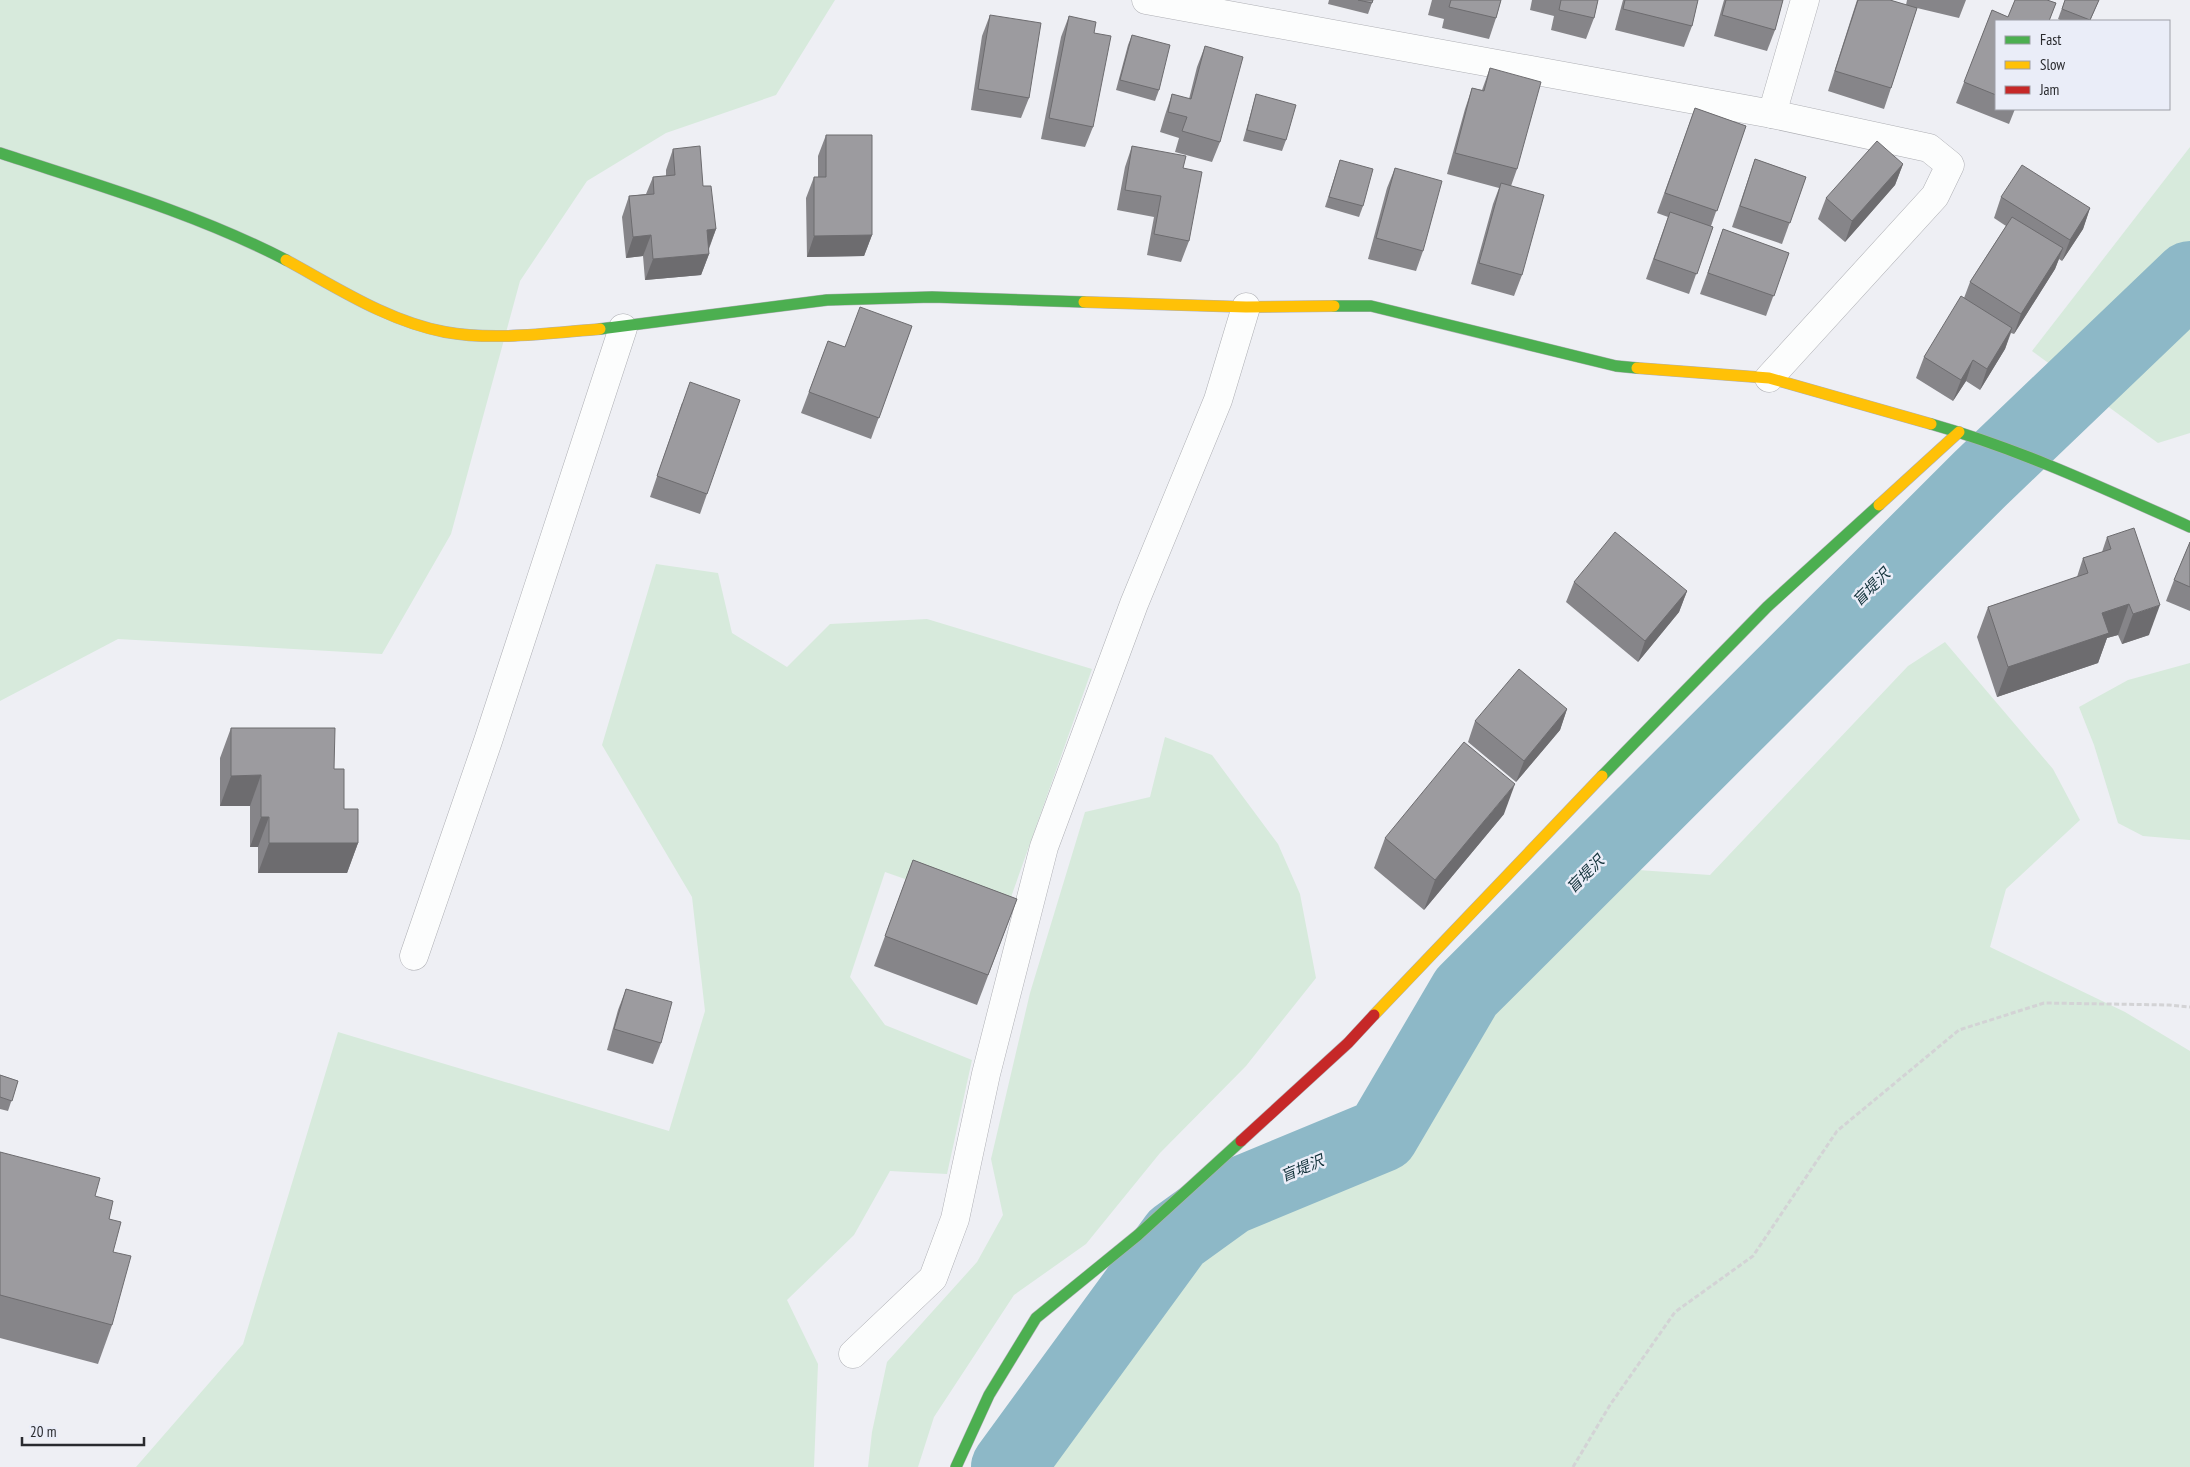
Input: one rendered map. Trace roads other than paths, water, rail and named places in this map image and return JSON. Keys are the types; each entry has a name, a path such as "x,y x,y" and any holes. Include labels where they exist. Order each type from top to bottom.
{"street":[{"path":"1146,0 1772,114 1929,148 1950,165 1935,196 1768,378"},
{"path":"1772,114 1805,0"},
{"path":"0,153 181,213 260,247 391,316 445,332 501,336 623,328 827,300 932,297 1246,307 1371,306 1616,366 1768,378 1959,432 2070,474 2190,527"},
{"path":"853,1354 933,1278 949,1236 955,1219 986,1074 1044,847 1134,604 1218,400 1246,307"},
{"path":"414,956 491,731 623,328"},
{"path":"956,1467 989,1396 1036,1318 1138,1235 1348,1043 1529,850 1767,607 1959,432"}],"waterway":[{"name":"盲堤沢","path":"1008,1467 1176,1237 1230,1198 1382,1135 1466,992 1980,479 2190,278"}]}
